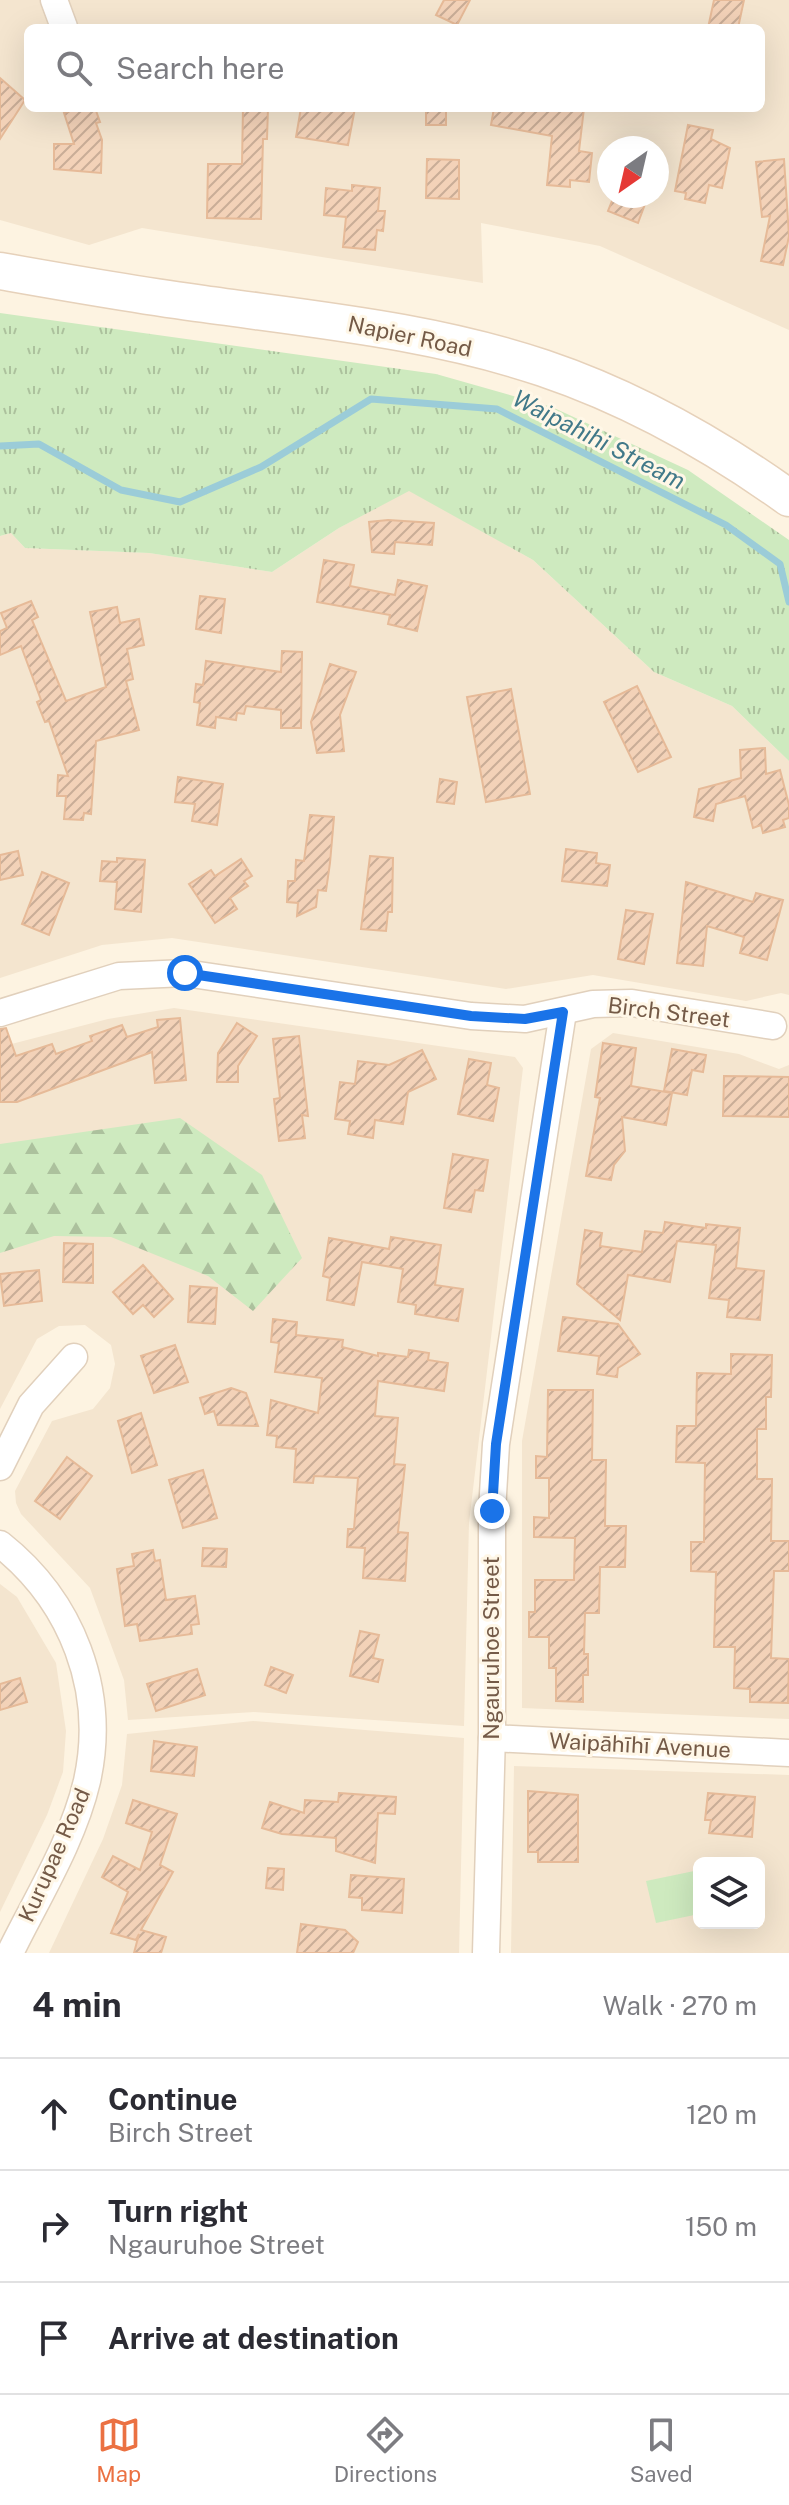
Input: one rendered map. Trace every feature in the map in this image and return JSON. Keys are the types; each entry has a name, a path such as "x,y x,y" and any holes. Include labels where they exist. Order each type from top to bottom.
{"main road":[{"name":"Napier Road","path":"0,271 201,304 348,322 461,345 543,368 616,397 687,435 789,498"}],"street":[{"path":"54,0 63,24"},
{"name":"Birch Street","path":"0,1013 83,985 151,973 219,977 471,1016 525,1019 593,1004 632,1003 773,1026"},
{"name":"Ngauruhoe Street","path":"486,1953 492,1738 492,1511 496,1444 563,1012"},
{"path":"0,1467 31,1405 74,1357"},
{"name":"Kurupae Road","path":"0,1544 34,1573 70,1626 84,1663 93,1730 86,1783 77,1812 10,1953"},
{"name":"Waipāhīhī Avenue","path":"492,1738 789,1753"}],"shaded area":[{"path":"0,0 789,0 789,330 600,246 481,223 483,283 142,228 89,245 0,220"},
{"path":"409,490 533,560 654,672 732,706 789,761 789,995 781,993 746,1001 593,975 506,989 172,938 102,945 0,978 0,536 11,533 25,548 149,553 272,572 339,528"},
{"path":"174,1008 515,1057 523,1068 469,1523 464,1726 254,1712 128,1720 124,1680 90,1588 21,1514 16,1503 15,1491 52,1421 93,1409 110,1388 115,1364 111,1345 85,1325 59,1326 37,1339 0,1409 0,1047 108,1019"},
{"path":"613,1033 739,1054 779,1069 789,1065 789,1719 522,1708 522,1441 591,1049"},
{"path":"0,1584 17,1597 56,1663 66,1731 63,1772 47,1815 0,1912"},
{"path":"253,1721 464,1738 459,1953 49,1953 103,1839 122,1785 127,1734"},
{"path":"514,1766 789,1775 789,1953 511,1953"}],"green space":[{"path":"0,313 436,374 552,407 688,470 789,540 789,761 732,706 654,672 533,560 409,491 339,528 272,572 149,553 25,548 11,533 0,536"},
{"path":"180,1118 262,1175 302,1258 253,1311 208,1276 111,1237 54,1236 0,1253 0,1144"},
{"path":"693,1871 693,1915 656,1923 646,1881"}],"building":[{"path":"444,0 470,0 458,24 436,15"},
{"path":"714,0 744,0 739,24 709,24"},
{"path":"0,78 24,102 0,139"},
{"path":"96,112 100,122 96,123 102,140 101,173 54,169 54,144 74,144 64,113"},
{"path":"243,112 268,112 267,139 263,139 261,219 207,218 208,164 242,164"},
{"path":"300,112 354,112 348,145 296,137"},
{"path":"426,112 446,112 446,125 426,125"},
{"path":"493,112 584,112 579,151 592,153 589,182 570,180 570,187 547,185 552,136 491,125"},
{"path":"688,125 713,130 711,139 730,148 722,188 709,185 705,203 685,199 686,193 675,191"},
{"path":"427,159 459,160 459,199 426,198"},
{"path":"784,159 789,236 783,265 761,261 770,216 762,217 756,162"},
{"path":"352,185 380,188 378,211 385,211 383,231 377,230 375,250 343,247 346,217 324,215 326,188 352,191"},
{"path":"609,208 644,208 638,223 608,211"},
{"path":"369,522 434,523 432,545 395,542 394,554 372,552"},
{"path":"324,560 354,565 350,586 395,595 398,580 427,586 417,631 388,624 390,615 317,602"},
{"path":"200,596 225,599 221,633 196,629"},
{"path":"31,601 38,617 32,620 66,701 106,687 90,612 117,607 120,623 139,619 144,645 127,649 133,679 126,681 139,730 96,741 91,814 84,813 83,820 64,819 66,796 57,796 58,775 68,776 49,721 45,722 37,702 41,700 21,646 0,655 0,631 7,628 1,613"},
{"path":"282,651 302,652 301,728 281,728 281,710 246,706 244,714 237,713 236,720 216,717 215,728 197,725 200,703 194,702 196,684 203,685 206,661 281,672"},
{"path":"330,664 356,672 340,715 344,751 317,753 311,722"},
{"path":"637,686 671,757 638,772 604,702"},
{"path":"511,689 530,794 486,802 467,697"},
{"path":"765,748 766,774 780,770 789,805 789,818 783,820 785,827 763,833 761,825 753,828 745,796 716,804 713,821 694,817 699,789 741,778 740,750"},
{"path":"178,777 223,784 217,825 192,821 195,804 175,802"},
{"path":"440,779 457,782 454,804 437,802"},
{"path":"310,815 334,817 330,863 326,891 318,890 316,907 297,916 298,903 287,902 288,881 295,881 296,860 304,861"},
{"path":"566,849 597,853 596,863 610,865 607,886 562,881"},
{"path":"18,851 23,875 0,880 0,855"},
{"path":"370,856 393,858 392,912 388,912 386,931 361,929"},
{"path":"117,858 145,860 141,912 115,909 117,882 100,881 102,861 117,862"},
{"path":"241,859 252,876 244,881 248,886 230,898 237,909 215,923 189,884 211,870 215,876"},
{"path":"42,872 69,883 49,935 22,924"},
{"path":"686,882 753,902 756,893 783,900 767,960 740,953 744,937 707,926 703,966 677,963"},
{"path":"626,910 653,914 644,964 618,959"},
{"path":"180,1018 186,1080 155,1083 152,1052 17,1102 0,1102 0,1029 6,1028 16,1056 52,1044 56,1054 92,1041 90,1036 122,1025 127,1037 158,1027 157,1020"},
{"path":"237,1023 257,1036 238,1066 238,1082 217,1082 218,1053"},
{"path":"299,1036 308,1116 302,1115 305,1138 279,1141 274,1099 280,1098 273,1039"},
{"path":"603,1043 636,1048 631,1086 672,1093 666,1125 622,1117 625,1151 614,1165 611,1180 586,1176 600,1098 595,1097"},
{"path":"672,1049 706,1055 703,1072 692,1070 687,1095 664,1091"},
{"path":"422,1050 436,1079 408,1092 403,1124 375,1120 373,1138 348,1134 350,1121 335,1119 340,1082 355,1084 358,1061 389,1065"},
{"path":"469,1059 491,1063 487,1085 499,1088 493,1121 458,1114"},
{"path":"724,1076 789,1077 789,1117 723,1116"},
{"path":"453,1154 488,1160 483,1191 475,1190 471,1212 444,1208"},
{"path":"665,1222 706,1228 706,1224 740,1228 736,1268 764,1271 760,1320 727,1317 729,1300 709,1298 716,1245 677,1241 670,1282 628,1275 620,1320 577,1284 585,1230 602,1233 600,1246 642,1252 645,1231 663,1233"},
{"path":"391,1237 441,1245 435,1285 463,1289 458,1321 415,1314 416,1305 398,1302 403,1269 362,1262 354,1305 327,1300 330,1278 323,1276 329,1238 389,1249"},
{"path":"64,1243 93,1244 93,1283 63,1282"},
{"path":"143,1265 173,1299 154,1317 143,1305 133,1314 113,1292"},
{"path":"39,1270 42,1301 4,1306 0,1274"},
{"path":"190,1286 217,1288 215,1324 188,1322"},
{"path":"563,1317 618,1324 640,1354 618,1368 617,1377 597,1374 599,1356 558,1351"},
{"path":"273,1319 297,1322 296,1335 343,1340 342,1347 378,1356 378,1353 408,1357 409,1350 429,1353 428,1360 448,1363 444,1391 378,1381 375,1416 398,1418 394,1464 405,1465 398,1532 408,1533 405,1581 363,1578 365,1548 347,1547 348,1529 354,1529 358,1478 314,1476 313,1483 294,1482 296,1449 276,1447 277,1436 267,1435 271,1400 318,1413 322,1378 275,1372 279,1343 271,1342"},
{"path":"175,1345 188,1382 154,1393 141,1356"},
{"path":"731,1354 772,1355 771,1397 766,1397 766,1429 757,1429 757,1479 772,1479 771,1541 789,1541 789,1571 774,1571 771,1658 789,1659 788,1703 750,1702 750,1689 734,1688 735,1647 714,1647 716,1572 691,1571 691,1542 704,1542 705,1463 676,1462 677,1426 696,1426 697,1373 731,1374"},
{"path":"231,1388 246,1393 258,1426 218,1425 214,1411 205,1414 200,1398"},
{"path":"548,1390 593,1390 592,1460 606,1460 605,1526 626,1526 625,1567 600,1567 599,1613 585,1613 584,1654 588,1654 588,1675 583,1675 583,1702 556,1701 556,1668 549,1668 549,1637 529,1637 529,1612 535,1612 535,1580 574,1580 575,1538 534,1537 534,1517 549,1518 549,1478 536,1478 536,1456 547,1457"},
{"path":"141,1413 157,1465 132,1473 118,1421"},
{"path":"67,1457 92,1476 60,1519 35,1501"},
{"path":"203,1470 217,1518 183,1528 169,1480"},
{"path":"203,1548 227,1549 226,1567 202,1566"},
{"path":"153,1550 155,1561 160,1560 166,1600 195,1596 199,1624 191,1625 192,1634 140,1641 137,1624 125,1626 117,1569 134,1566 132,1554"},
{"path":"360,1631 379,1635 373,1658 383,1660 378,1682 350,1676"},
{"path":"271,1667 293,1675 286,1693 265,1685"},
{"path":"197,1669 205,1695 156,1711 147,1684"},
{"path":"20,1678 27,1702 0,1710 0,1684"},
{"path":"154,1741 197,1747 194,1776 151,1771"},
{"path":"528,1791 578,1795 578,1862 538,1862 538,1852 528,1852"},
{"path":"339,1793 396,1797 395,1814 378,1813 375,1863 336,1851 336,1838 282,1834 262,1828 270,1802 304,1813 305,1800 338,1802"},
{"path":"708,1793 755,1797 752,1837 709,1833 711,1820 705,1820"},
{"path":"133,1800 177,1814 160,1865 173,1872 141,1930 166,1937 161,1953 134,1953 139,1934 136,1940 111,1933 128,1892 102,1877 113,1856 140,1870 152,1832 126,1823"},
{"path":"268,1868 284,1869 283,1890 266,1888"},
{"path":"351,1875 404,1879 402,1913 362,1910 362,1898 349,1897"},
{"path":"301,1924 345,1930 358,1942 353,1953 297,1953"}],"waterway":[{"name":"Waipahihi Stream","path":"0,446 39,444 121,490 180,502 261,467 371,399 497,409 726,525 780,564 789,602"}],"route":[{"path":"185,973 471,1016 525,1019 563,1012 496,1444 492,1511"}]}
